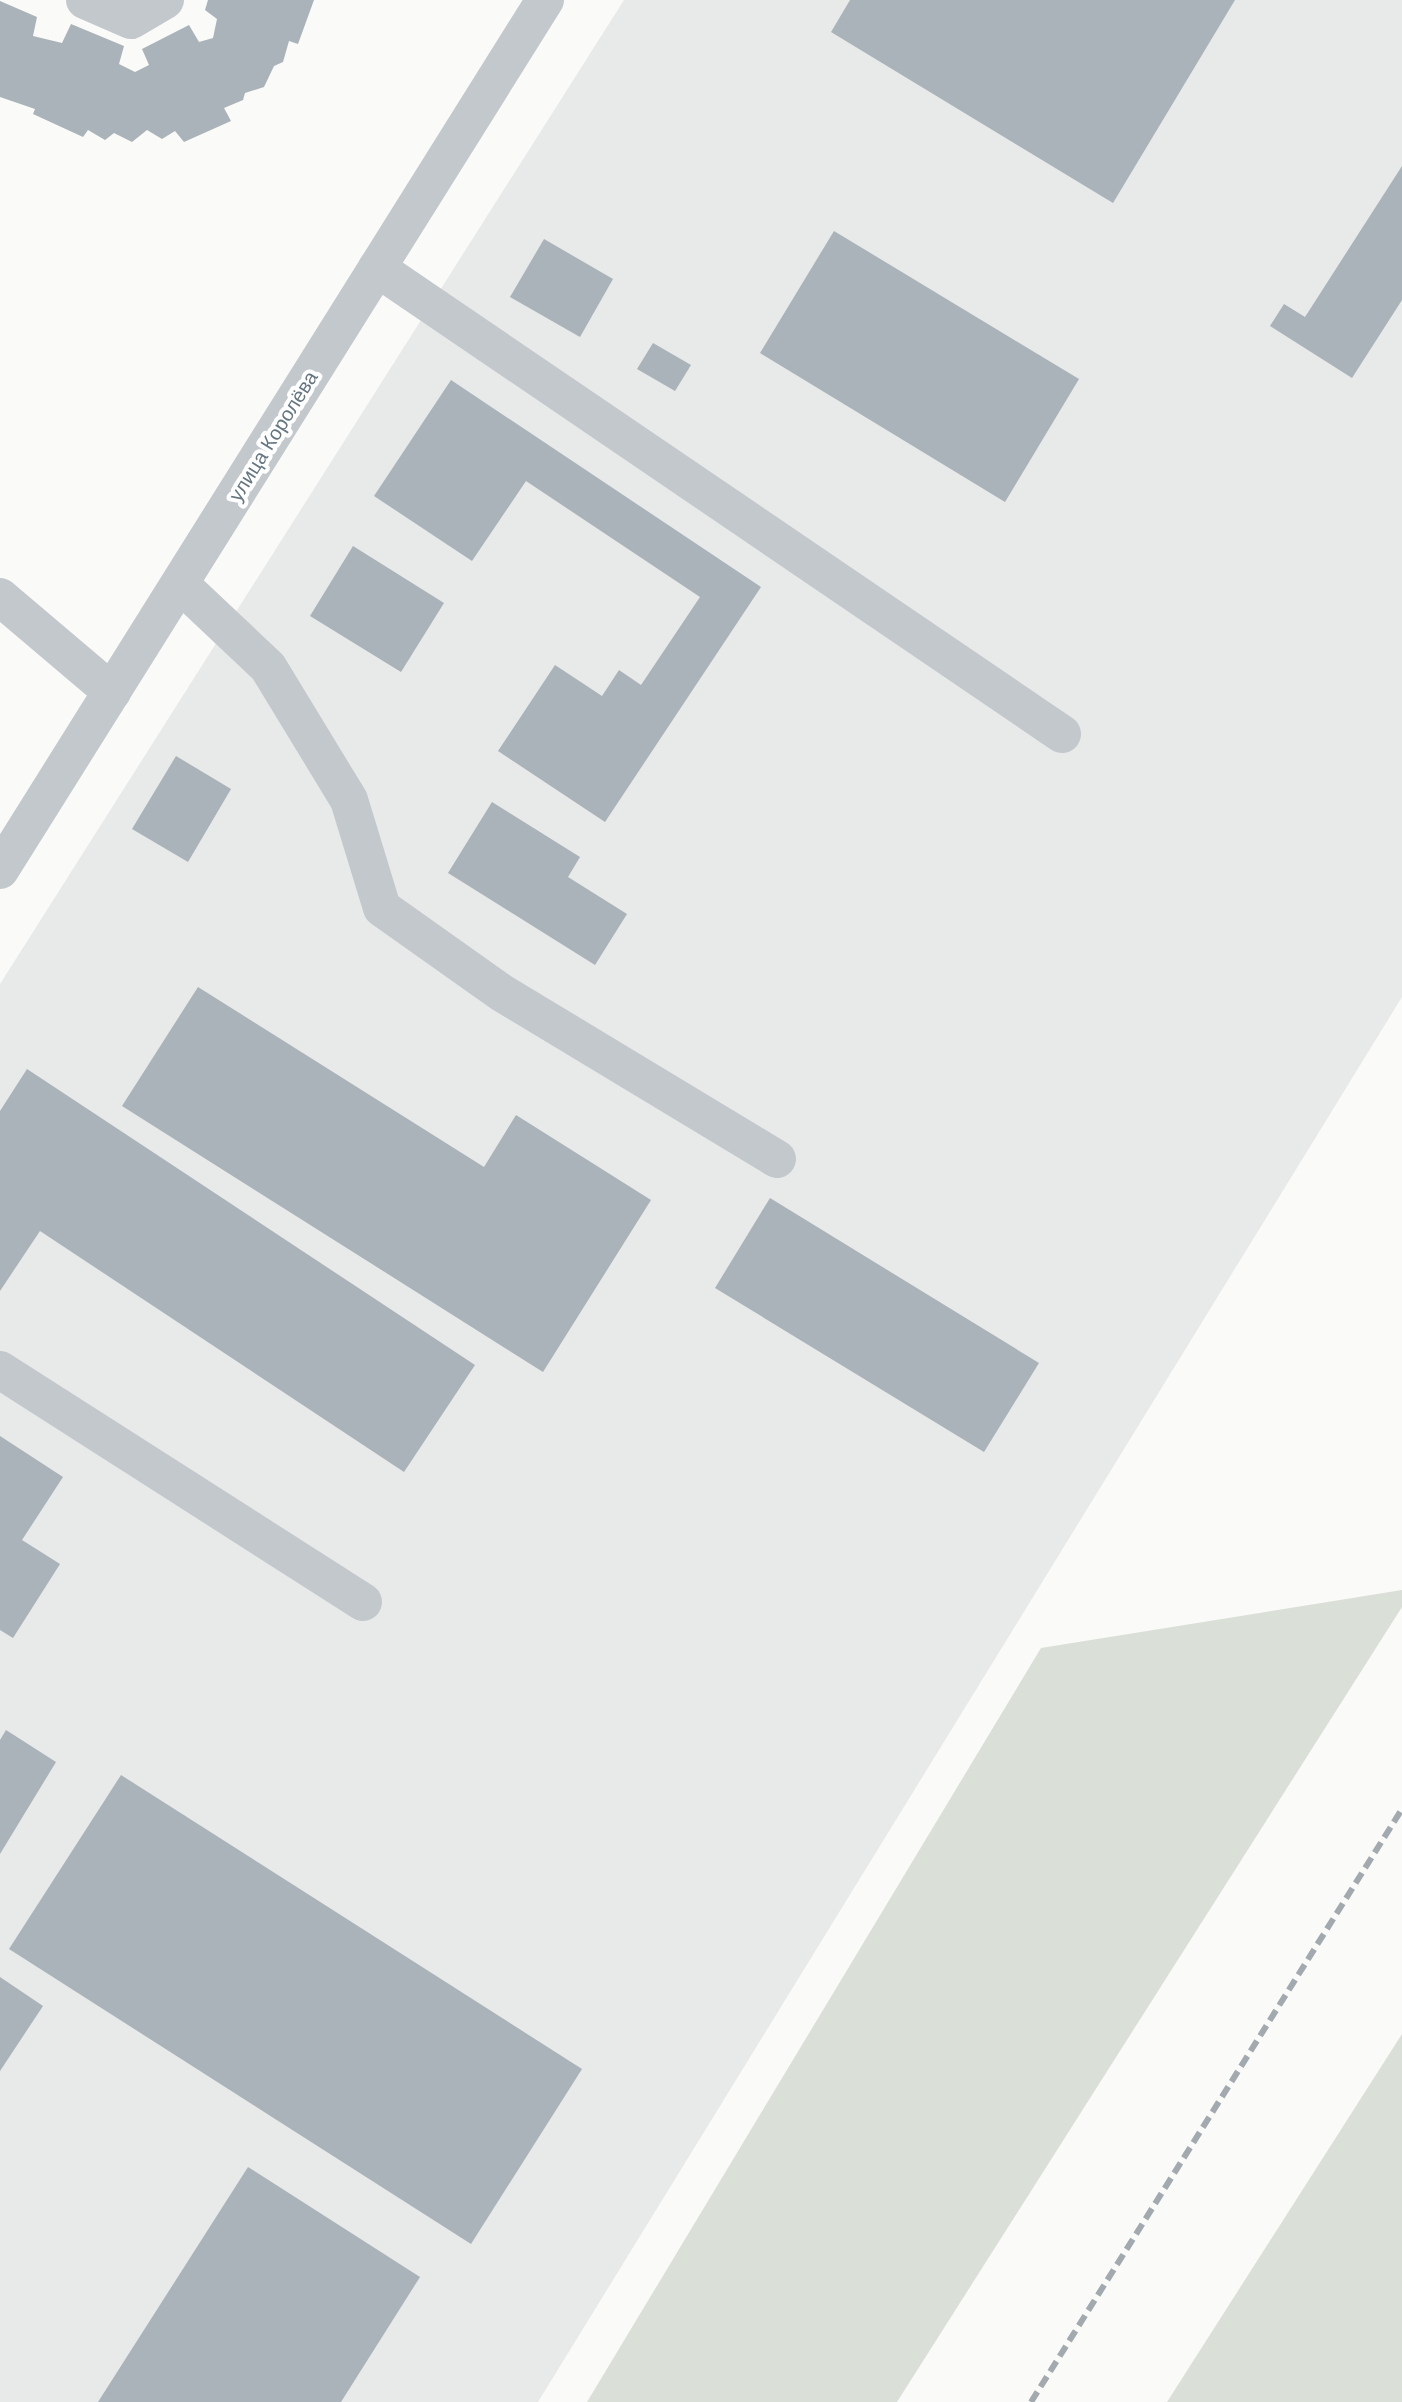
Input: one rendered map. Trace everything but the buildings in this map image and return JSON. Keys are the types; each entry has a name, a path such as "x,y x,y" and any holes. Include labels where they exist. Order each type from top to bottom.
{"street":[{"path":"85,0 131,20 165,0"},
{"name":"улица Королёва","path":"0,870 545,0"},
{"path":"377,268 1062,734"},
{"path":"180,584 268,667 349,800 382,908 502,993 777,1159"},
{"path":"0,597 112,692"},
{"path":"0,1370 363,1602"}],"shaded area":[{"path":"624,0 1402,0 1402,997 538,2402 0,2402 0,984"},
{"path":"1402,1590 1402,1607 897,2402 587,2402 1041,1648"},
{"path":"1402,2034 1402,2402 1167,2402"}],"railway":[{"path":"1031,2402 1402,1809"}]}
